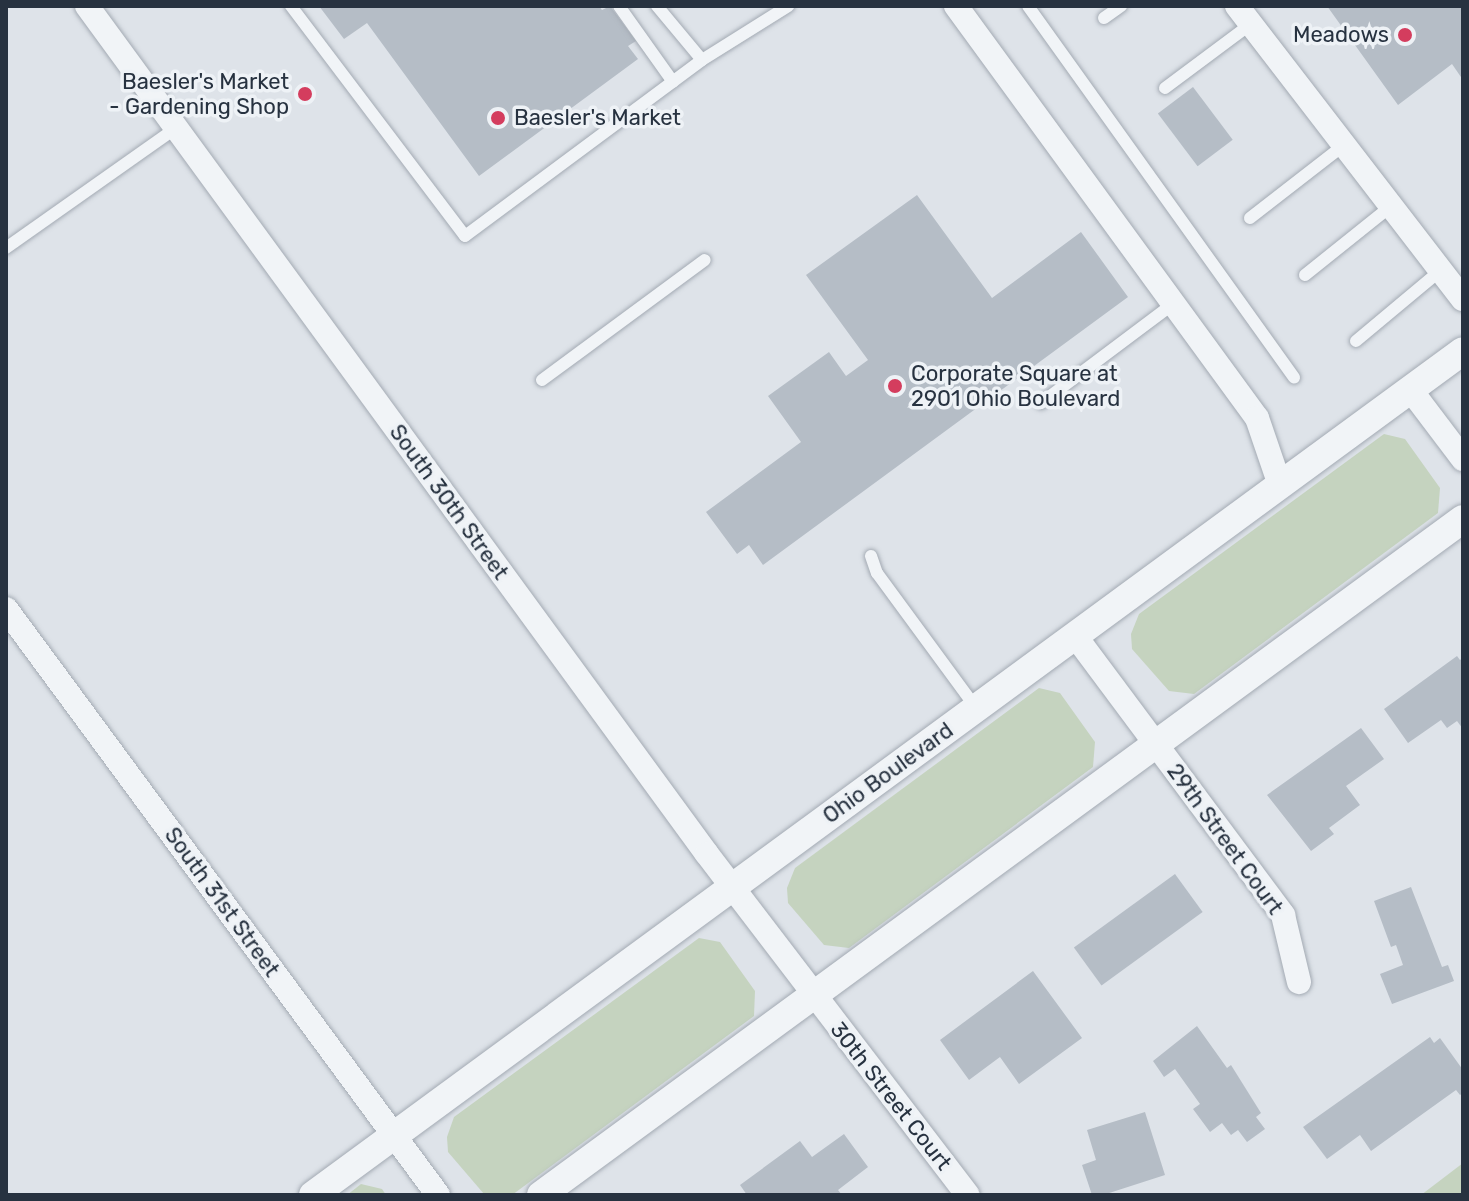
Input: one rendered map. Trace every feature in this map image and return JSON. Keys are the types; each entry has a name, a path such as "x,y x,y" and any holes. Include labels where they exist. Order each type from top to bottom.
{"street":[{"name":"South 30th Street","path":"87,6 813,996"},
{"path":"956,6 1257,418 1280,485"},
{"path":"1244,15 1463,299"},
{"name":"Ohio Boulevard","path":"313,1195 1463,351"},
{"path":"1410,389 1463,459"},
{"path":"541,1195 1463,519"},
{"name":"South 31st Street","path":"6,609 438,1195"},
{"name":"29th Street Court","path":"1076,637 1283,915 1299,982"},
{"name":"30th Street Court","path":"813,996 968,1195"}],"lane":[{"path":"291,6 465,236 702,60 788,6"},
{"path":"619,6 673,82"},
{"path":"657,6 702,60"},
{"path":"1028,6 1294,378"},
{"path":"1104,18 1121,6"},
{"path":"1165,88 1244,15"},
{"path":"6,248 175,129"},
{"path":"1250,218 1344,145"},
{"path":"1305,275 1391,206"},
{"path":"542,380 705,260"},
{"path":"1356,341 1441,270"},
{"path":"1041,403 1174,303"},
{"path":"871,556 877,573 977,709"}],"green space":[{"path":"1384,434 1405,439 1440,488 1438,513 1194,694 1169,691 1132,649 1131,634 1139,614"},
{"path":"1039,688 1060,693 1095,742 1093,767 849,948 824,945 788,903 787,888 795,868"},
{"path":"699,938 720,942 755,991 754,1016 512,1195 484,1194 448,1152 447,1137 454,1117"},
{"path":"1463,1163 1463,1195 1421,1195"},
{"path":"361,1184 382,1189 386,1195 347,1195"}],"building":[{"name":"Baesler's Market","path":"319,6 599,6 602,10 610,6 636,41 628,46 638,59 479,176 367,23 344,39"},
{"name":"Meadows","path":"1327,6 1463,6 1463,80 1452,64 1398,105"},
{"path":"1193,87 1233,140 1198,166 1158,113"},
{"name":"Corporate Square at 2901 Ohio Boulevard","path":"917,195 992,298 1081,232 1128,297 763,565 749,545 737,554 706,512 801,442 768,396 829,352 846,376 868,360 806,275"},
{"path":"1457,656 1460,660 1463,658 1463,729 1457,721 1447,728 1441,720 1408,743 1384,709"},
{"path":"1361,728 1384,759 1346,786 1360,805 1329,828 1334,834 1311,851 1267,795"},
{"path":"1175,874 1203,912 1101,985 1074,947"},
{"path":"1411,887 1442,967 1448,965 1454,981 1392,1004 1380,974 1403,965 1396,945 1391,947 1374,901"},
{"path":"1033,971 1082,1038 1019,1084 1000,1057 969,1080 940,1040"},
{"path":"1197,1026 1227,1068 1231,1065 1261,1113 1256,1117 1265,1129 1247,1142 1238,1130 1231,1135 1222,1123 1210,1132 1193,1109 1200,1104 1175,1069 1164,1077 1153,1061"},
{"path":"1430,1037 1434,1043 1440,1038 1463,1070 1463,1093 1460,1095 1456,1090 1371,1151 1360,1135 1327,1159 1303,1127"},
{"path":"1145,1112 1165,1175 1103,1195 1092,1195 1082,1165 1096,1160 1087,1130"},
{"path":"844,1134 868,1167 838,1190 842,1195 747,1195 740,1185 800,1141 812,1157"}],"place":[{"name":"Meadows","path":"1405,35"},
{"name":"Baesler's Market - Gardening Shop","path":"305,94"},
{"name":"Baesler's Market","path":"498,118"},
{"name":"Corporate Square at 2901 Ohio Boulevard","path":"895,386"}]}
